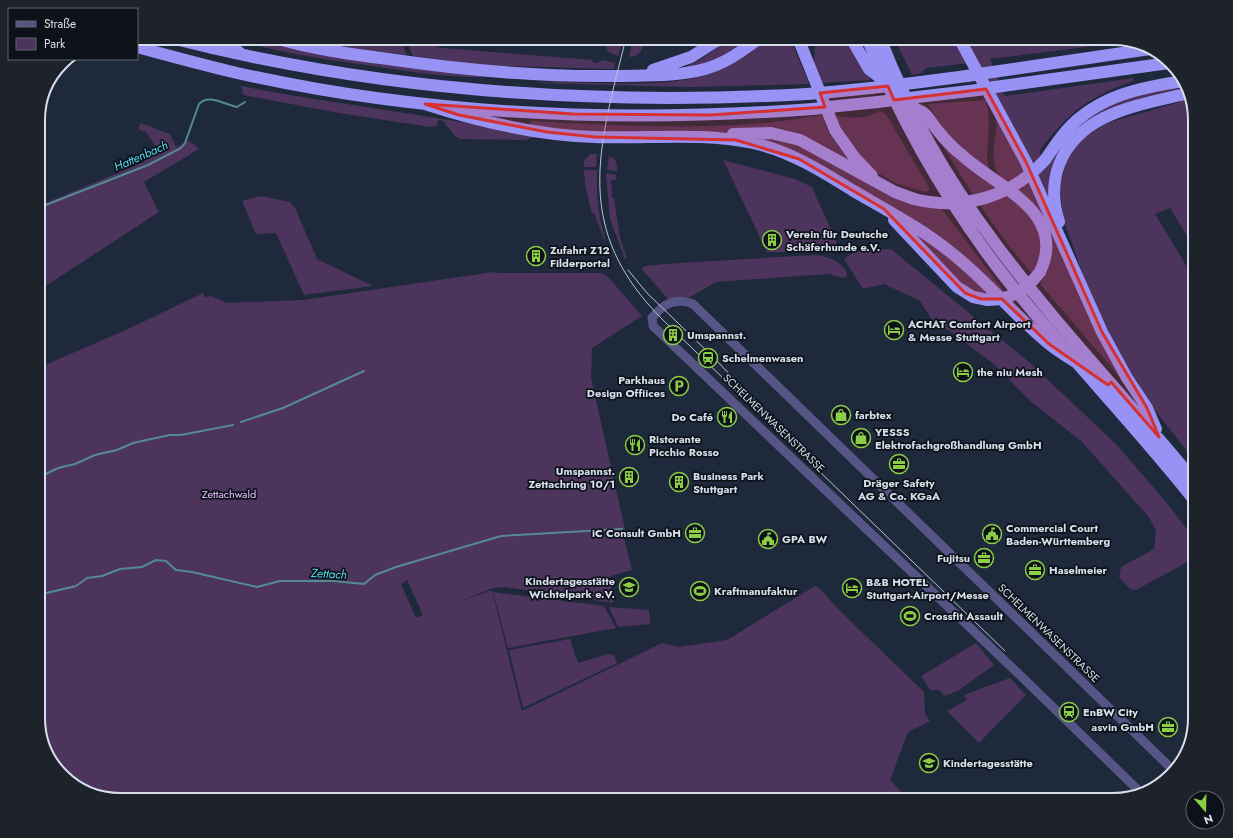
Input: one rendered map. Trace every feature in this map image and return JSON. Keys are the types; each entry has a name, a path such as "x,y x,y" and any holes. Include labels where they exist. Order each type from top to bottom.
{"highway":[{"path":"201,45 243,55 369,77 518,94 651,98 739,97 832,92 967,76 1140,50"},
{"path":"229,45 243,55"},
{"path":"306,45 336,52 456,68 536,74 626,76 671,74 704,69 729,60 750,45"},
{"path":"626,76 685,60 712,45"},
{"path":"801,45 835,130 854,157 878,182"},
{"path":"855,45 869,69 886,82"},
{"path":"870,45 886,82 920,150 946,195 967,226 1016,291 1082,366 1188,493"},
{"path":"883,45 910,106 954,183 994,243 1039,299 1159,437 1188,473"},
{"path":"963,45 1026,162 1102,332 1127,378 1147,408 1159,437"},
{"path":"138,47 263,78 354,94 425,104 520,111 622,115 711,115 813,109 978,90 1163,64"},
{"path":"1139,89 1156,79 1172,74"},
{"path":"425,104 459,115 547,132 595,137 686,137 763,133 789,136 800,140 896,192 926,202 957,203 985,198 1018,183 1045,160 1067,131 1085,114 1108,100 1139,89 1177,82"},
{"path":"1065,251 1063,234 1055,204 1054,183 1060,162 1071,144 1088,127 1109,115 1183,95"},
{"path":"884,209 957,287 973,297 988,300 1005,298 1018,293 1028,286 1040,272 1044,262 1047,246 1039,218 1026,204 955,149 925,114 910,106"},
{"path":"686,137 736,140 754,143 789,154 814,167 884,209 953,254 1049,344 1082,366"}],"street":[{"name":"SCHELMENWASENSTRASSE","path":"1137,789 1024,679 654,326 652,318 661,308 675,301 686,301 693,304 1170,767"}],"highlighted area":[{"path":"888,86 894,100 986,89 1026,162 1102,332 1147,408 1159,437 1111,382 1108,385 1049,344 1002,299 981,299 965,293 884,209 799,159 736,140 595,137 547,132 459,115 425,104 573,114 711,115 825,107 820,93"}],"green space":[{"path":"256,45 282,45 500,77 449,76 399,70 332,60"},
{"path":"335,45 402,45 407,55"},
{"path":"408,45 433,45 442,48 593,60 593,63 598,63 602,60 615,63 614,69 478,65 413,56"},
{"path":"622,45 618,56 608,52 606,46"},
{"path":"632,45 643,45 639,53 629,57"},
{"path":"721,45 743,45 717,61 683,68 700,60"},
{"path":"760,45 793,45 809,84 691,87 531,83 553,82 625,84 673,82 695,78 715,72"},
{"path":"815,45 851,45 871,80 821,83 814,66"},
{"path":"897,45 959,45 969,63 926,68 922,73 912,75"},
{"path":"968,45 1101,45 990,59 1005,96 1133,78 1133,81 1103,94 1079,108 1059,127 1039,152 1048,164 1068,138 1087,119 1110,105 1141,94 1180,88 1182,92 1074,135 1051,202"},
{"path":"241,86 463,122 537,136 525,140 460,139 455,136 443,121 438,120 437,126 430,127 339,113 243,95"},
{"path":"986,100 989,119 987,157 989,172 958,148 940,124 928,104"},
{"path":"1185,100 1187,105 1188,238 1170,208 1155,214 1188,268 1188,452 1145,398 1124,364 1087,286 1063,218 1060,186 1067,160 1081,140 1107,123"},
{"path":"879,111 886,114 930,189 926,192 890,180 870,166 853,147 839,126 834,115 857,118 869,116"},
{"path":"822,115 829,133 850,162 817,145 729,132 612,132 530,125 530,121 647,126 706,126 771,122"},
{"path":"997,120 1012,142 1124,382 1040,284 1048,271 1050,243 1011,193 998,173 994,160"},
{"path":"141,123 170,134 176,147 188,141 199,149 144,182 159,212 45,286 45,203 144,162 144,158 157,148 146,132 138,129"},
{"path":"750,138 787,139 918,205 942,209 1015,306 964,258"},
{"path":"941,142 1009,194 1022,206 1039,228 1042,246 1040,258 1033,275 984,211"},
{"path":"590,154 597,154 596,167 584,167 584,161"},
{"path":"609,156 614,158 617,171 607,170"},
{"path":"723,160 795,179 812,187 837,244 824,247 823,245 786,246 786,252 767,252"},
{"path":"584,170 597,170 597,195 600,219 607,247 594,213 592,214 585,184"},
{"path":"606,173 616,175 616,180 611,180 612,198 614,198 620,238 627,258 625,259 610,219"},
{"path":"261,196 290,202 295,208 317,259 373,286 304,295 276,233 256,234 242,201"},
{"path":"909,228 934,244 991,293 987,296 962,287"},
{"path":"872,249 891,249 1029,362 1117,445 1167,503 1188,531 1188,562 1136,590 1130,589 1119,577 1121,567 1154,549 1156,531 1149,517 1081,441 1030,401 995,365 947,329 939,331 920,301 884,284 863,289 844,259 849,255"},
{"path":"814,255 824,256 836,261 846,270 847,276 844,278 828,274 716,282 690,297 668,299 641,268 664,264"},
{"name":"Zettachwald","path":"493,272 602,273 609,278 642,316 592,348 591,378 627,538 624,538 632,570 610,576 613,603 504,587 493,588 459,602 492,590 522,711 662,643 678,647 727,640 815,586 819,588 838,609 924,692 925,714 930,721 908,732 890,780 902,793 115,793 96,789 78,780 60,764 55,756 48,738 45,723 45,365 128,329 203,293 205,297 211,296 227,303 303,300","holes":["407,580 423,615 416,618 401,584"]},
{"path":"493,592 604,606 616,628 508,648"},
{"path":"609,607 649,610 650,624 618,627"},
{"path":"570,639 578,663 608,654 614,655 617,663 523,708 509,650"},
{"path":"976,643 994,665 958,691 944,696 939,690 930,690 921,676"},
{"path":"1010,678 1026,695 979,743 947,711 967,700 964,695"}],"waterway":[{"name":"Hattenbach","path":"45,205 148,165 181,148 185,143 199,104 203,101 212,100 237,107 245,102"},
{"path":"241,422 283,408 364,371"},
{"path":"45,474 58,468 75,464 95,455 117,450 133,443 170,435 181,435 233,425"},
{"name":"Zettach","path":"45,593 76,586 87,578 102,576 120,569 142,567 156,560 166,561 176,570 192,572 257,587 280,581 333,581 364,584 375,575 396,567 501,536 622,529"}],"tram line":[{"path":"624,45 607,117 601,152 600,187 604,220 615,253 634,286 663,320 1005,651"},
{"path":"628,270 647,293 710,354 773,419"}],"place":[{"name":"Verein für Deutsche Schäferhunde e.V.","path":"772,240"},
{"name":"Zufahrt Z12 Filderportal","path":"536,256"},
{"name":"ACHAT Comfort Airport & Messe Stuttgart","path":"894,330"},
{"name":"Umspannst.","path":"673,335"},
{"name":"Schelmenwasen","path":"708,358"},
{"name":"the niu Mesh","path":"963,372"},
{"name":"Parkhaus Design Offiices","path":"679,386"},
{"name":"farbtex","path":"841,415"},
{"name":"Do Café","path":"727,417"},
{"name":"YESSS Elektrofachgroßhandlung GmbH","path":"861,438"},
{"name":"Ristorante Picchio Rosso","path":"635,445"},
{"name":"Dräger Safety AG & Co. KGaA","path":"899,464"},
{"name":"Umspannst. Zettachring 10/1","path":"629,477"},
{"name":"Business Park Stuttgart","path":"679,482"},
{"name":"iC Consult GmbH","path":"695,533"},
{"name":"Commercial Court Baden-Württemberg","path":"992,534"},
{"name":"GPA BW","path":"768,539"},
{"name":"Fujitsu","path":"984,558"},
{"name":"Haselmeier","path":"1035,570"},
{"name":"Kindertagesstätte Wichtelpark e.V.","path":"629,587"},
{"name":"B&B HOTEL Stuttgart-Airport/Messe","path":"852,588"},
{"name":"Kraftmanufaktur","path":"700,591"},
{"name":"Crossfit Assault","path":"910,616"},
{"name":"EnBW City","path":"1069,712"},
{"name":"asvin GmbH","path":"1168,727"},
{"name":"Kindertagesstätte","path":"929,763"}]}
